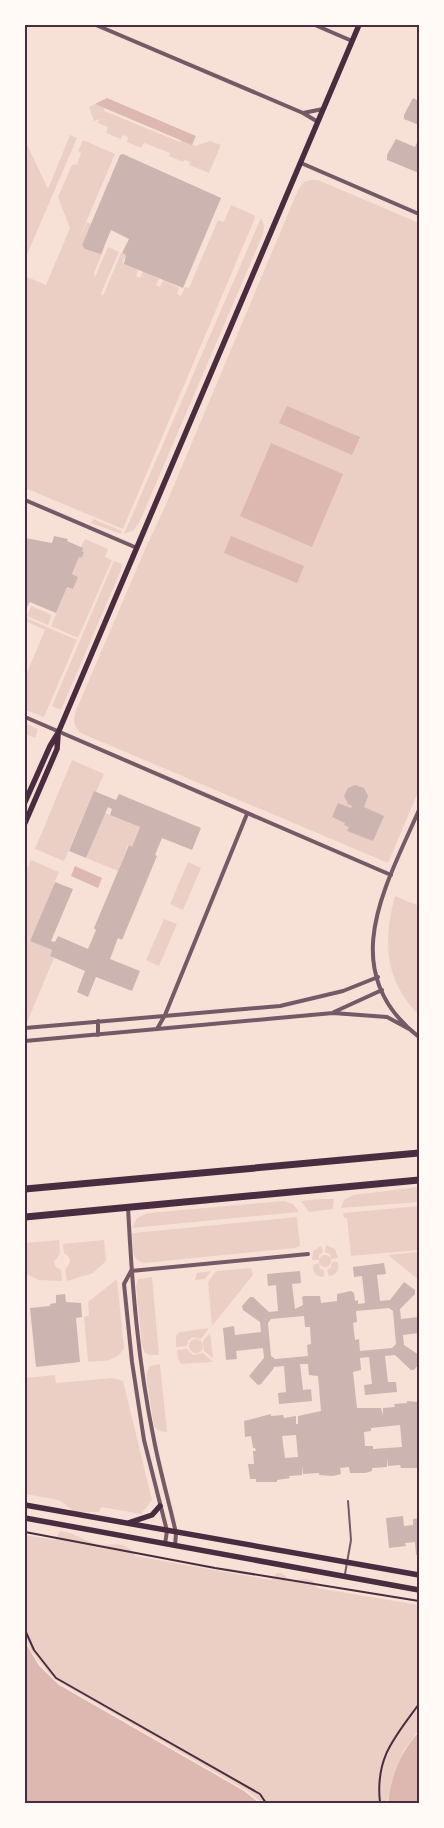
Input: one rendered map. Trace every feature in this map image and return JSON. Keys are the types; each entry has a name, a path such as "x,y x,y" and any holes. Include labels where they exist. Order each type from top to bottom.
{"highway":[{"path":"25,1189 419,1152"},
{"path":"25,1217 419,1180"}],"main road":[{"path":"25,802 50,746 58,733 359,25"},
{"path":"25,823 57,749 58,733"},
{"path":"25,1504 126,1524 419,1575"},
{"path":"126,1524 152,1515 160,1506"},
{"path":"25,1518 419,1590"},
{"path":"218,1554 221,1540"}],"street":[{"path":"96,25 303,113 318,122"},
{"path":"315,25 352,41"},
{"path":"303,113 324,109"},
{"path":"301,163 419,214"},
{"path":"25,500 137,548"},
{"path":"25,717 58,733 391,875"},
{"path":"411,1030 395,1011 382,990 372,952 372,931 391,875 419,810"},
{"path":"157,1029 165,1015 248,814"},
{"path":"25,1028 280,1006 343,991 378,977"},
{"path":"333,1013 382,990"},
{"path":"25,1041 333,1013 387,1017 419,1036"},
{"path":"98,1022 98,1034"},
{"path":"128,1207 131,1271 141,1362 154,1439 176,1533 175,1546"},
{"path":"131,1271 308,1254"},
{"path":"131,1271 124,1284 132,1362 144,1440 166,1531 165,1544"}],"lane":[{"path":"344,1576 351,1540 348,1501"}],"path":[{"path":"25,1532 215,1568 419,1601"},
{"path":"25,1630 34,1650 56,1678 260,1794 266,1803"},
{"path":"380,1803 379,1781 383,1757 389,1745 419,1704"}],"shaded area":[{"path":"107,98 196,136 192,145 95,104"},
{"path":"95,104 104,108 104,111 180,142 181,140 196,146 210,141 221,145 209,173 189,165 190,162 184,160 183,162 169,156 170,153 144,143 141,148 127,142 128,137 123,135 121,139 106,133 108,127 98,123 100,119 94,121 89,107"},
{"path":"70,135 77,138 25,259 25,140 48,189"},
{"path":"83,140 115,154 78,241 87,222 91,224 82,245 85,249 98,253 105,246 94,273 95,277 108,247 119,252 101,293 103,296 121,253 126,255 122,262 124,264 138,270 136,276 140,278 143,271 159,279 156,285 160,287 163,280 179,288 177,294 181,296 185,287 189,288 218,220 224,222 231,205 254,215 255,218 123,529 25,488 25,276 46,285 70,228 58,197 72,165 77,164 81,153 78,151"},
{"path":"318,180 419,223 419,790 388,863 83,734 78,730 74,722 75,713 164,509 298,190 304,182"},
{"path":"261,218 264,226 263,234 140,521 134,530 124,534"},
{"path":"287,406 360,437 352,455 279,423"},
{"path":"271,443 343,474 312,547 240,516"},
{"path":"93,519 122,531 121,534 91,523"},
{"path":"231,536 304,566 297,583 224,553"},
{"path":"85,539 108,549 105,557 112,560 78,638 51,626 67,587 73,589 78,577 72,574 79,557 82,558 84,553 81,547"},
{"path":"114,561 122,564 121,570 61,710 52,706"},
{"path":"31,606 52,615 48,625 27,616"},
{"path":"26,618 77,640 44,717 25,710 25,677 45,630 25,621"},
{"path":"25,723 38,729 35,738 25,734"},
{"path":"72,760 104,774 96,792 94,791 64,861 35,849"},
{"path":"105,813 140,827 132,847 128,845 118,871 86,858"},
{"path":"31,860 59,872 30,941 52,950 50,956 54,958 25,1027 25,873"},
{"path":"188,862 201,868 183,910 170,904"},
{"path":"75,866 102,878 98,888 71,876"},
{"path":"395,896 419,906 419,1015 407,1002 399,988 389,959 389,929"},
{"path":"164,919 177,924 159,966 146,960"},
{"path":"419,1187 419,1202 341,1208 344,1200 353,1195"},
{"path":"334,1199 333,1209 309,1212 301,1201"},
{"path":"283,1201 293,1204 299,1212 132,1228 137,1218 148,1213"},
{"path":"419,1206 419,1250 351,1256 347,1218 344,1218 343,1213"},
{"path":"297,1217 300,1246 295,1248 144,1263 136,1259 133,1252 132,1234 134,1233"},
{"path":"59,1240 60,1254 54,1262 56,1267 61,1270 62,1281 38,1280 25,1273 25,1243"},
{"path":"104,1240 106,1261 93,1273 67,1281 65,1270 70,1262 69,1257 64,1253 63,1244"},
{"path":"326,1245 335,1249 338,1258 331,1259 330,1254 325,1252"},
{"path":"321,1246 323,1252 319,1255 319,1260 312,1260 313,1251"},
{"path":"419,1252 419,1280 388,1255"},
{"path":"323,1255 327,1255 331,1261 327,1267 323,1267 319,1263 319,1259"},
{"path":"332,1262 338,1262 338,1270 334,1275 329,1276 327,1270 331,1268"},
{"path":"319,1263 320,1269 324,1270 324,1277 317,1275 314,1270 313,1265"},
{"path":"251,1268 253,1275 212,1326 208,1282 216,1271"},
{"path":"211,1271 205,1279 195,1280 197,1273"},
{"path":"152,1277 159,1355 145,1353 142,1346 136,1286 138,1279"},
{"path":"117,1279 124,1348 118,1356 113,1358 104,1361 88,1362 84,1317 89,1315 88,1302"},
{"path":"209,1328 201,1339 193,1337 188,1341 187,1346 176,1347 176,1336 180,1332"},
{"path":"210,1333 213,1358 204,1351 203,1341"},
{"path":"196,1339 201,1341 203,1346 201,1351 196,1353 191,1351 189,1346 191,1341"},
{"path":"187,1349 193,1355 203,1353 213,1362 181,1364 178,1359 177,1350"},
{"path":"160,1364 167,1432 159,1431 154,1426 146,1375 150,1366"},
{"path":"55,1375 56,1383 112,1378 123,1381 152,1500 141,1514 101,1507 99,1512 75,1512 59,1500 25,1494 25,1378"},
{"path":"60,1531 99,1544 121,1545 130,1549 135,1556 271,1580 277,1573 282,1573 291,1582 303,1579 312,1580 317,1588 419,1605 419,1730 404,1750 386,1803 262,1803 249,1792 54,1679 31,1651 25,1636 25,1535 55,1540"},
{"path":"25,1642 39,1666 59,1685 244,1791 259,1803 25,1803"},
{"path":"419,1732 419,1803 388,1803 398,1765 407,1747"}],"building":[{"path":"413,98 419,101 419,125 404,119 404,115"},
{"path":"419,138 419,173 387,160 387,155 396,139 415,147"},
{"path":"123,154 221,198 183,288 124,264 126,255 122,253 129,239 111,230 101,254 85,249 82,245 120,155"},
{"path":"54,536 68,539 67,541 83,548 82,551 84,552 82,558 79,557 72,574 78,577 73,589 67,587 56,613 30,602 27,607 25,606 25,538 52,543"},
{"path":"355,785 364,788 368,796 364,807 384,816 373,841 347,831 349,827 344,825 345,823 332,817 338,803 351,808 352,806 348,804 344,796 348,788"},
{"path":"94,791 116,800 119,794 201,828 192,850 162,838 155,855 157,856 122,940 118,938 110,959 140,971 132,991 96,977 88,997 77,992 85,971 50,956 52,950 30,941 55,882 73,889 51,941 55,942 58,936 88,949 96,930 94,928 129,845 132,847 140,827 110,815 112,809 108,807 86,858 69,851"},
{"path":"384,1263 386,1274 377,1275 380,1301 390,1300 404,1282 415,1290 415,1294 400,1309 401,1319 419,1317 419,1333 403,1335 404,1345 419,1355 419,1364 414,1370 411,1370 395,1355 385,1356 388,1382 396,1382 397,1392 365,1395 364,1385 372,1384 369,1357 360,1358 361,1370 353,1372 357,1408 381,1408 383,1416 383,1408 395,1407 394,1404 407,1403 407,1401 419,1402 419,1468 401,1468 400,1465 388,1466 387,1458 387,1467 372,1468 372,1471 365,1473 350,1473 349,1467 340,1468 341,1474 333,1476 319,1475 319,1473 303,1474 302,1466 302,1475 289,1476 290,1478 277,1480 277,1482 256,1482 256,1479 250,1479 248,1464 254,1464 253,1451 256,1451 253,1448 251,1436 245,1437 244,1421 271,1414 271,1416 283,1415 284,1418 296,1416 296,1424 298,1424 298,1416 321,1411 318,1376 309,1375 308,1364 300,1364 303,1390 311,1389 312,1401 279,1404 278,1393 286,1392 284,1366 273,1367 261,1384 258,1385 249,1376 264,1358 263,1348 236,1351 237,1359 226,1360 223,1328 234,1326 235,1335 261,1332 260,1322 243,1310 242,1306 250,1297 253,1297 269,1312 278,1311 276,1285 268,1286 267,1274 300,1271 301,1283 292,1284 295,1309 303,1305 302,1297 304,1296 320,1296 321,1303 337,1301 337,1294 351,1291 354,1293 355,1301 358,1300 358,1304 365,1303 362,1276 354,1277 353,1267","holes":["389,1308 393,1311 396,1344 392,1348 360,1351 359,1339 355,1340 353,1323 357,1322 356,1311","304,1316 305,1327 310,1327 311,1344 307,1345 308,1356 275,1359 271,1356 268,1323 271,1319","400,1425 402,1447 373,1449 373,1446 365,1446 364,1432 371,1431 371,1428","296,1435 298,1457 285,1458 282,1436"]},
{"path":"65,1294 66,1302 81,1303 82,1317 76,1318 80,1362 36,1367 30,1308 50,1306 50,1304 56,1303 56,1295"},
{"path":"403,1516 404,1526 413,1525 413,1519 419,1518 419,1555 416,1555 415,1542 405,1543 406,1546 389,1548 386,1518"}]}
